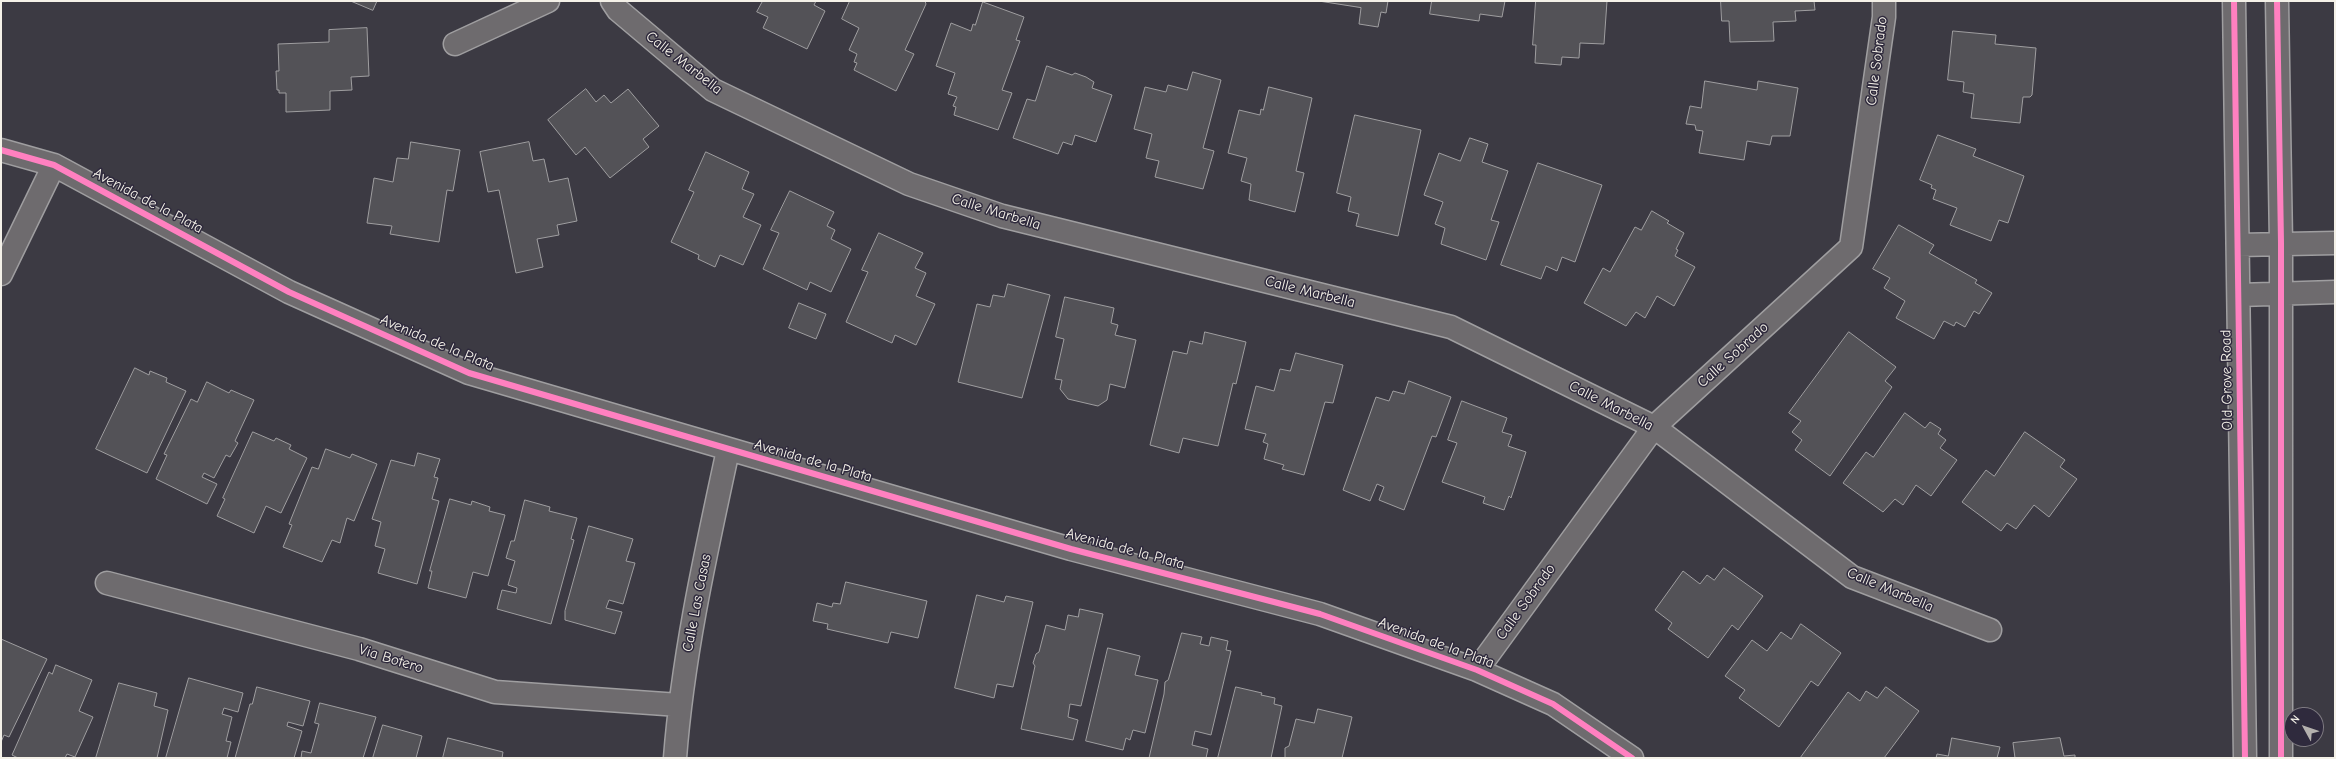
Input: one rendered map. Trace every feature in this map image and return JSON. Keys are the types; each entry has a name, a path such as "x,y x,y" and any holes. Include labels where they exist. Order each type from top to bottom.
{"street":[{"path":"455,44 548,1"},
{"name":"Calle Marbella","path":"612,1 618,10 713,90 909,184 1002,216 1451,327 1654,427 1852,577 1990,630"},
{"name":"Calle Sobrado","path":"1477,670 1654,427 1851,247 1884,17 1884,1"},
{"name":"Old Grove Road","path":"2234,1 2245,758"},
{"path":"2277,1 2281,243 2281,758"},
{"name":"Avenida de la Plata","path":"1,150 54,165 289,292 469,373 728,450 1071,549 1320,614 1477,670 1553,704 1632,758"},
{"path":"1,274 54,165"},
{"path":"2238,245 2335,242"},
{"path":"2239,295 2335,292"},
{"name":"Calle Las Casas","path":"675,758 679,705 696,600 728,450"},
{"name":"Via Botero","path":"108,583 359,649 495,692 679,705"}],"building":[{"path":"351,1 377,1 373,10"},
{"path":"763,1 816,1 814,5 825,11 807,49 763,28 768,17 757,12"},
{"path":"850,1 925,1 926,4 905,50 914,54 896,91 854,70 857,63 854,62 857,54 849,50 859,28 842,19"},
{"path":"1319,1 1388,1 1386,13 1381,12 1378,27 1359,24 1361,8"},
{"path":"1432,1 1505,1 1502,17 1480,14 1479,21 1430,14"},
{"path":"1536,1 1607,1 1604,44 1580,43 1579,58 1562,57 1561,65 1535,63 1536,45 1533,45"},
{"path":"1721,1 1814,1 1815,10 1795,11 1796,21 1773,22 1774,41 1730,42 1729,21 1722,21"},
{"path":"983,2 1024,17 1016,40 1020,41 1002,90 1012,93 998,130 954,115 956,107 953,106 957,97 948,94 955,73 936,66 951,23 971,31 973,24 975,25"},
{"path":"367,28 369,76 351,77 352,90 330,91 330,110 286,112 286,93 279,93 279,90 277,90 276,71 279,71 278,44 329,42 329,30"},
{"path":"1953,31 1996,35 1995,44 2036,48 2032,95 2030,97 2023,97 2020,123 1971,118 1974,94 1963,92 1964,82 1948,80"},
{"path":"1047,66 1072,75 1075,73 1086,77 1094,82 1092,88 1112,95 1096,142 1075,135 1072,145 1063,142 1058,154 1013,138 1027,99 1035,101"},
{"path":"1193,72 1221,80 1203,148 1214,151 1203,189 1155,177 1159,161 1146,158 1152,134 1134,129 1145,87 1166,92 1168,85 1187,90"},
{"path":"1705,81 1757,90 1758,81 1798,88 1790,136 1772,136 1770,145 1747,141 1744,160 1699,153 1703,131 1696,130 1695,125 1686,124 1690,106 1701,108"},
{"path":"1269,87 1312,98 1296,171 1304,173 1295,212 1249,200 1251,184 1241,181 1247,158 1228,153 1239,110 1260,115 1261,109 1263,110"},
{"path":"586,89 596,102 604,95 611,103 628,89 659,126 643,139 649,147 610,178 585,147 576,155 548,120"},
{"path":"1355,115 1421,130 1398,236 1356,226 1359,214 1348,211 1351,197 1337,193"},
{"path":"1938,135 1976,149 1973,156 2024,176 2008,223 1999,220 1991,241 1950,225 1957,208 1933,199 1936,190 1931,188 1932,185 1920,180"},
{"path":"1470,138 1488,144 1482,162 1508,171 1491,220 1499,222 1486,260 1441,244 1445,228 1435,224 1443,202 1424,195 1439,153 1460,161"},
{"path":"411,142 460,150 453,191 447,190 439,242 390,234 392,226 367,223 374,178 393,182 397,158 408,159"},
{"path":"529,142 533,161 544,159 549,182 568,178 577,221 557,225 559,235 537,239 543,267 516,273 499,190 488,192 480,152"},
{"path":"706,152 749,172 742,189 754,194 743,217 761,225 743,265 720,255 715,267 698,259 699,255 671,242 694,192 689,190"},
{"path":"1538,163 1602,185 1575,262 1562,257 1557,271 1546,266 1541,279 1501,265"},
{"path":"790,191 834,212 827,226 835,230 831,239 851,249 831,292 810,282 807,290 763,269 779,233 771,230"},
{"path":"1652,211 1669,221 1667,223 1684,233 1676,249 1678,250 1675,256 1695,267 1674,306 1657,296 1645,318 1636,312 1626,326 1584,303 1603,268 1610,272 1635,227 1641,230"},
{"path":"1899,225 1934,245 1929,253 1977,280 1975,283 1992,293 1979,314 1974,311 1965,327 1956,322 1954,326 1944,321 1934,339 1896,318 1905,301 1884,288 1890,278 1873,269"},
{"path":"879,233 923,253 915,268 926,273 916,296 935,304 916,345 895,335 892,343 846,322 868,272 862,270"},
{"path":"1008,284 1050,295 1022,398 958,382 977,304 990,307 993,295 1004,297"},
{"path":"1065,297 1114,308 1111,323 1118,325 1115,335 1136,340 1125,388 1110,384 1107,400 1098,406 1068,399 1060,389 1062,380 1055,379 1064,339 1056,337"},
{"path":"799,303 826,314 816,339 789,328"},
{"path":"1205,332 1246,342 1236,384 1233,383 1218,446 1183,438 1179,453 1150,445 1173,351 1187,354 1190,341 1202,344"},
{"path":"1849,332 1896,367 1885,381 1892,387 1830,476 1795,450 1802,440 1792,432 1801,421 1789,413"},
{"path":"1296,353 1343,365 1333,403 1325,402 1304,475 1282,469 1284,465 1264,459 1268,444 1263,442 1266,434 1245,429 1256,386 1274,391 1280,369 1290,371"},
{"path":"135,368 149,375 150,371 167,378 166,382 186,391 147,473 96,449"},
{"path":"1409,381 1451,397 1436,437 1432,436 1404,510 1379,500 1384,487 1377,484 1370,501 1343,490 1376,397 1389,401 1393,391 1404,394"},
{"path":"207,382 229,393 231,390 254,400 235,441 238,443 230,457 226,455 214,478 204,473 202,477 217,484 207,504 156,479 167,455 164,454 191,399 197,402"},
{"path":"1462,401 1507,418 1502,432 1512,435 1508,446 1526,452 1511,498 1509,496 1504,510 1483,503 1485,497 1442,482 1457,443 1448,440"},
{"path":"1905,413 1925,428 1930,422 1941,429 1938,434 1946,440 1940,448 1957,460 1931,496 1916,485 1903,505 1895,499 1883,512 1843,483 1866,452 1873,457"},
{"path":"253,432 274,441 276,438 291,445 289,449 307,458 281,513 266,506 254,533 217,516 225,499 223,498"},
{"path":"2025,432 2065,460 2060,467 2077,479 2049,517 2034,505 2016,529 2007,523 2001,531 1962,502 1986,470 1994,476"},
{"path":"326,449 350,458 352,454 377,464 354,521 347,518 340,543 332,540 322,562 283,547 292,525 289,524 312,467 318,469"},
{"path":"418,453 440,459 434,477 438,478 432,499 439,501 417,584 378,573 385,549 375,546 381,522 372,519 391,460 414,466"},
{"path":"450,499 471,505 472,501 490,507 489,511 505,515 488,576 473,572 466,598 428,588 432,571 430,571"},
{"path":"525,500 550,507 549,511 577,518 571,539 574,540 551,624 497,609 502,590 516,593 517,588 508,585 515,561 506,558 511,541 514,541"},
{"path":"589,526 633,539 626,561 635,563 623,604 609,600 606,608 622,612 615,634 565,620 565,611"},
{"path":"1724,568 1763,596 1738,630 1732,625 1708,658 1668,629 1672,623 1655,610 1683,571 1700,584 1707,575 1714,580"},
{"path":"846,582 927,601 918,638 891,632 888,643 827,629 828,624 813,621 817,603 832,607 833,603 840,604"},
{"path":"977,595 1004,602 1006,596 1033,602 1013,687 997,684 994,698 955,688"},
{"path":"1080,609 1103,614 1081,706 1070,704 1068,717 1078,720 1073,740 1021,729 1035,666 1033,663 1036,654 1039,652 1046,625 1065,630 1068,615 1078,617"},
{"path":"1801,624 1841,653 1818,686 1811,681 1779,727 1739,698 1745,690 1725,676 1752,640 1767,651 1781,632 1791,639"},
{"path":"1182,633 1202,637 1200,644 1209,646 1211,637 1228,641 1226,650 1231,651 1211,735 1195,731 1192,745 1208,749 1206,758 1149,758 1164,694 1165,682 1168,680"},
{"path":"1,639 47,659 9,737 4,735 1,742"},
{"path":"1108,648 1140,656 1135,675 1158,680 1145,733 1133,730 1130,740 1126,738 1123,750 1086,741"},
{"path":"56,665 92,680 79,711 93,717 75,757 67,754 65,758 18,758 12,755 49,672 52,674"},
{"path":"189,678 243,693 238,712 224,708 222,714 232,717 226,741 231,742 227,758 166,758"},
{"path":"119,683 157,693 154,706 168,710 157,758 96,758"},
{"path":"257,687 310,701 303,726 288,722 287,726 302,731 294,758 235,758 250,704 252,704"},
{"path":"1236,687 1262,693 1261,695 1275,698 1274,704 1282,706 1271,758 1218,758"},
{"path":"1886,687 1919,711 1884,758 1800,758 1848,692 1860,701 1866,691 1877,698"},
{"path":"320,703 376,717 363,758 301,758 302,751 311,753 319,724 315,723"},
{"path":"1318,709 1352,717 1342,758 1285,758 1285,748 1289,746 1296,719 1314,723"},
{"path":"383,725 422,736 416,758 373,758"},
{"path":"448,738 503,752 502,758 443,758"},
{"path":"1952,738 2000,747 1997,758 1936,758 1937,754 1948,756"},
{"path":"2060,738 2064,756 2075,755 2075,758 2015,758 2013,743"}],"cycle path":[{"path":"2234,1 2245,758"},
{"path":"2277,1 2281,243 2281,758"},
{"path":"1,150 54,165 289,292 469,373 1071,549 1320,614 1477,670 1553,704 1632,758"}]}
